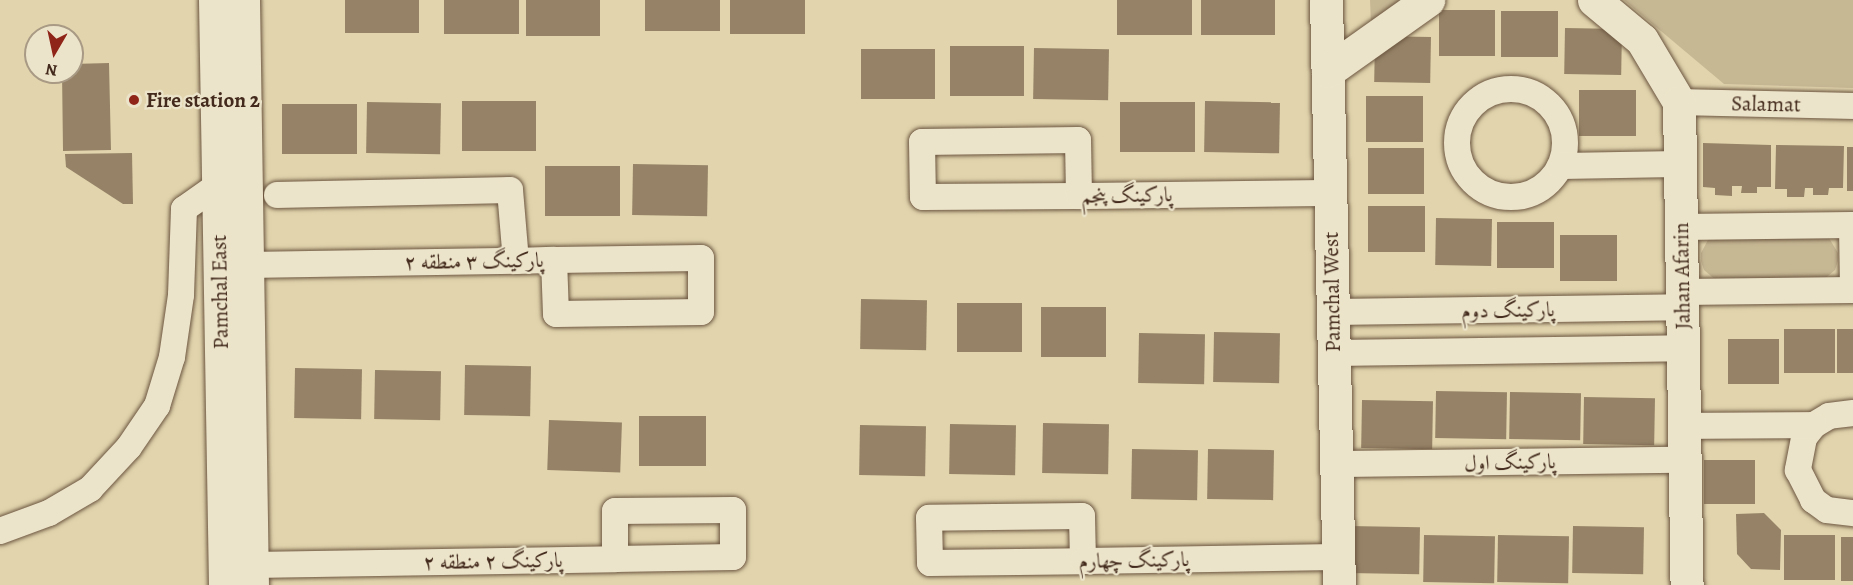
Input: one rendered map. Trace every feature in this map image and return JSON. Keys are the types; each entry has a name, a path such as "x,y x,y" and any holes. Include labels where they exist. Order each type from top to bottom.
{"street":[{"name":"Pamchal East","path":"215,0 247,265 252,575"},
{"name":"Pamchal East","path":"225,585 218,185 231,118 243,0"},
{"name":"Pamchal West","path":"1326,0 1338,571"},
{"path":"1328,71 1428,0"},
{"name":"Jahan Afarin","path":"1593,0 1642,40 1679,102 1687,585"},
{"path":"1560,166 1564,133 1548,104 1534,94 1500,91 1471,107 1462,121 1457,137 1461,162 1474,183 1489,193 1505,197 1538,191 1560,166 1680,164"},
{"name":"Salamat","path":"1679,102 1853,106"},
{"name":"پارکینگ پنجم","path":"1078,196 1078,140 922,142 923,197 1078,196 1330,193"},
{"path":"0,531 48,513 90,489 129,447 157,406 172,357 181,295 184,209 218,185"},
{"path":"277,195 510,190 516,261"},
{"path":"1681,227 1852,225 1853,290"},
{"name":"پارکینگ ۳ منطقه ۲","path":"247,265 554,260 701,258 701,312 556,314 554,260"},
{"name":"پارکینگ دوم","path":"1333,312 1508,309 1853,290"},
{"path":"1508,309 1509,351"},
{"name":"پارکینگ دوم","path":"1334,353 1683,348"},
{"path":"1853,413 1829,416 1814,425 1798,454 1803,486 1827,510 1853,513"},
{"path":"1684,426 1814,425"},
{"name":"پارکینگ اول","path":"1336,464 1685,459"},
{"name":"پارکینگ ۲ منطقه ۲","path":"252,575 615,559 734,557 733,510 615,511 615,559"},
{"name":"پارکینگ چهارم","path":"1083,561 1082,516 929,518 930,563 1083,561 1338,571"}],"shaded area":[{"path":"1370,0 1407,0 1371,23"},
{"path":"1624,0 1853,0 1853,88 1724,84"},
{"path":"1709,238 1829,238 1838,253 1838,261 1835,270 1822,281 1717,281 1704,270 1701,261 1701,253"}],"building":[{"path":"345,0 419,0 419,33 345,33"},
{"path":"444,0 519,0 519,34 444,34"},
{"path":"526,0 600,0 600,36 526,36"},
{"path":"645,0 720,0 720,31 645,31"},
{"path":"730,0 805,0 805,34 730,34"},
{"path":"1117,0 1192,0 1192,35 1117,35"},
{"path":"1201,0 1275,0 1275,35 1201,35"},
{"path":"1439,10 1495,10 1495,56 1439,56"},
{"path":"1501,11 1558,11 1558,57 1501,57"},
{"path":"1565,28 1622,29 1621,75 1564,74"},
{"path":"1375,36 1431,37 1430,83 1374,82"},
{"path":"950,46 1024,46 1024,96 950,96"},
{"path":"1034,48 1109,49 1108,100 1033,99"},
{"path":"861,49 935,49 935,99 861,99"},
{"path":"109,63 111,150 63,151 62,84 84,84 84,64"},
{"path":"1579,90 1636,90 1636,136 1579,136"},
{"path":"1366,96 1423,96 1423,142 1366,142"},
{"path":"462,101 536,101 536,151 462,151"},
{"path":"1205,101 1280,102 1279,153 1204,152"},
{"path":"367,102 441,103 440,154 366,153"},
{"path":"1120,102 1195,102 1195,152 1120,152"},
{"path":"282,104 357,104 357,154 282,154"},
{"path":"1703,143 1771,145 1771,187 1757,187 1757,193 1741,193 1742,186 1732,186 1732,196 1715,195 1715,188 1703,187"},
{"path":"1776,145 1844,146 1843,188 1829,188 1828,195 1813,195 1813,188 1805,188 1804,197 1787,197 1787,189 1775,189"},
{"path":"1847,147 1853,147 1853,191 1847,191"},
{"path":"1368,148 1424,148 1424,194 1368,194"},
{"path":"132,153 133,204 123,204 66,167 65,154"},
{"path":"633,164 708,165 707,216 632,215"},
{"path":"545,166 620,166 620,216 545,216"},
{"path":"1368,206 1425,206 1425,252 1368,252"},
{"path":"1436,218 1492,219 1491,266 1435,265"},
{"path":"1497,222 1554,222 1554,268 1497,268"},
{"path":"1560,235 1617,235 1617,281 1560,281"},
{"path":"861,299 927,300 926,350 860,349"},
{"path":"957,303 1022,303 1022,352 957,352"},
{"path":"1041,307 1106,307 1106,357 1041,357"},
{"path":"1784,329 1835,329 1835,373 1784,373"},
{"path":"1837,329 1853,329 1853,373 1837,373"},
{"path":"1214,332 1280,333 1279,383 1213,382"},
{"path":"1139,333 1205,334 1204,384 1138,383"},
{"path":"1728,339 1779,339 1779,384 1728,384"},
{"path":"465,365 531,366 530,416 464,415"},
{"path":"295,368 362,369 361,419 294,418"},
{"path":"375,370 441,371 440,420 374,419"},
{"path":"1436,391 1507,392 1506,439 1435,438"},
{"path":"1510,392 1581,393 1580,440 1509,439"},
{"path":"1584,397 1655,398 1654,445 1583,444"},
{"path":"1362,400 1433,401 1432,449 1361,448"},
{"path":"639,416 706,416 706,466 639,466"},
{"path":"549,420 622,423 620,473 547,470"},
{"path":"1043,423 1109,424 1108,474 1042,473"},
{"path":"950,424 1016,425 1015,475 949,474"},
{"path":"860,425 926,426 925,476 859,475"},
{"path":"1132,449 1198,450 1197,500 1131,499"},
{"path":"1208,449 1274,450 1273,500 1207,499"},
{"path":"1704,460 1755,460 1755,504 1704,504"},
{"path":"1764,513 1781,530 1780,570 1751,569 1737,554 1736,514"},
{"path":"1349,526 1420,527 1419,574 1348,573"},
{"path":"1573,526 1644,527 1643,574 1572,573"},
{"path":"1424,535 1495,536 1494,583 1423,582"},
{"path":"1498,535 1569,536 1568,583 1497,582"},
{"path":"1784,535 1835,535 1835,580 1784,580"},
{"path":"1841,537 1853,537 1853,581 1841,581"}],"place":[{"name":"Fire station 2","path":"134,100"}]}
